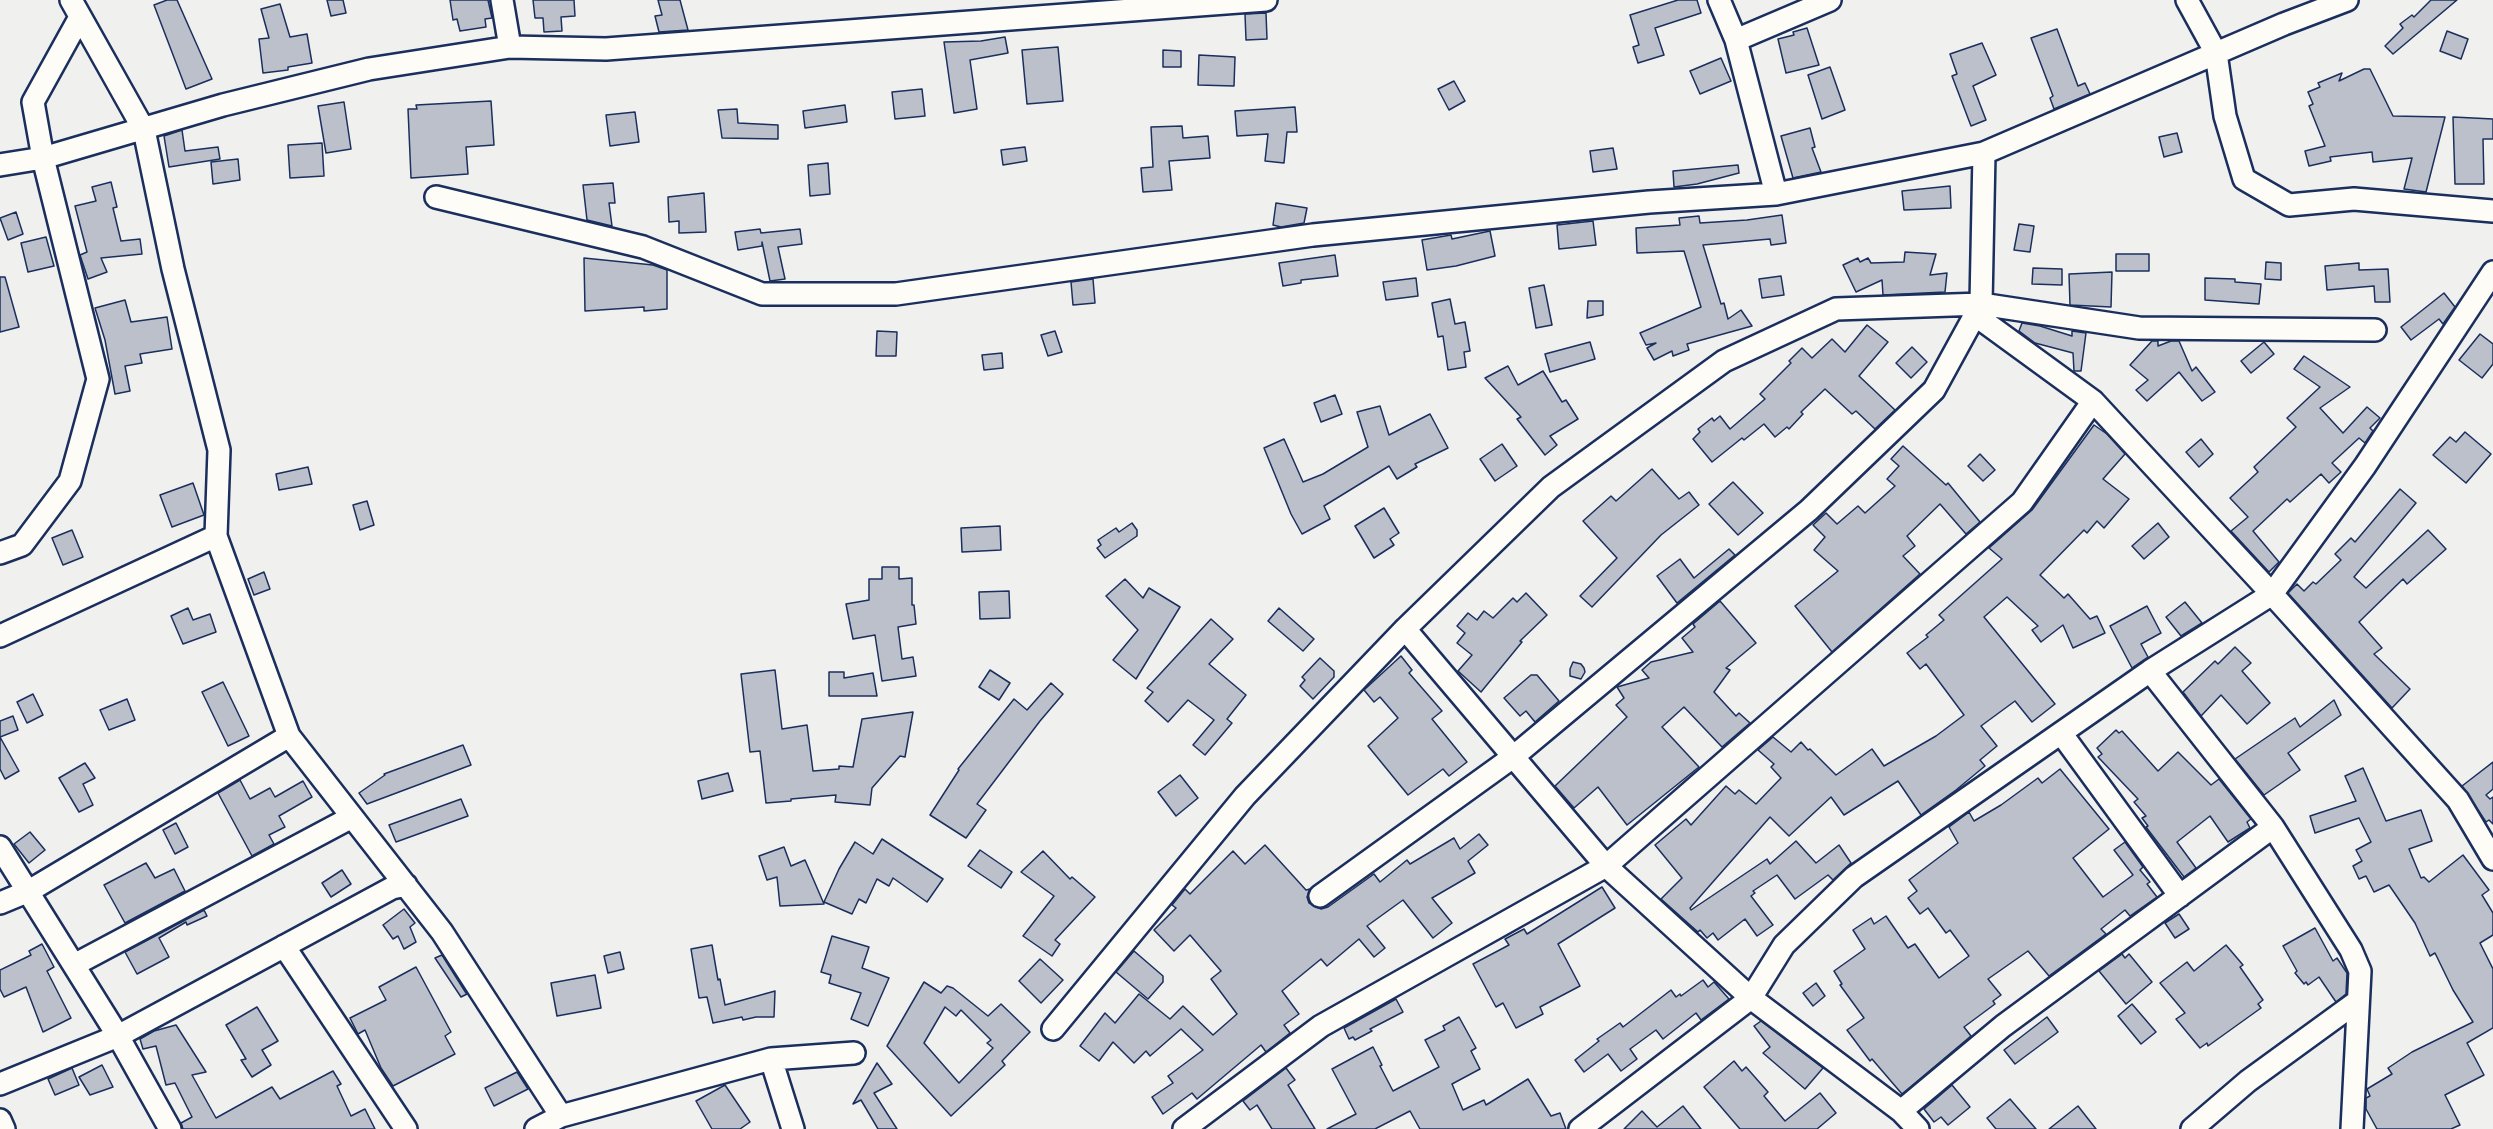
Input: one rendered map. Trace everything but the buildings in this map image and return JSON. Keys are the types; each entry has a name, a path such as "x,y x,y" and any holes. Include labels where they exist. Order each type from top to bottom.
{"street":[{"path":"502,0 510,47"},
{"path":"0,165 43,158 223,105 369,69 510,47 606,49 1266,0"},
{"path":"1719,0 1736,40 1776,194"},
{"path":"1736,40 1830,0"},
{"path":"2187,0 2216,54 2225,116 2244,178 2289,205 2354,199 2493,211"},
{"path":"435,197 643,247 762,294 896,294 1313,235 1649,202 1776,194 1984,153 2347,0"},
{"path":"76,8 144,130 173,269 219,450 216,536 289,736 442,932 561,1116"},
{"path":"0,553 22,545 70,481 98,380 43,158 33,102 76,8"},
{"path":"1320,896 1513,757 1818,502 1934,390 1978,310 1984,153"},
{"path":"1580,1129 1751,998 1784,945 1854,877 2150,671 2272,594 2366,466 2493,273"},
{"path":"1053,1029 1245,796 1405,629 1551,487 1724,361 1836,309 1978,310 2139,328 2375,330"},
{"path":"1978,310 2093,400 2458,800 2493,859"},
{"path":"1184,1129 1321,1026 1606,866 2022,502 2093,400"},
{"path":"0,636 216,536"},
{"path":"1405,629 1606,866 1751,998 1901,1111 1916,1128"},
{"path":"2150,671 2273,827 2352,951 2360,971 2352,1129"},
{"path":"2061,733 2180,896"},
{"path":"0,903 29,891 289,736"},
{"path":"74,965 352,817"},
{"path":"1901,1111 2003,1026 2273,827"},
{"path":"0,847 118,1036 170,1129"},
{"path":"0,1084 118,1036 392,888 406,885"},
{"path":"285,946 406,1129"},
{"path":"2192,1129 2248,1081 2358,1001"},
{"path":"536,1129 561,1116 771,1059 854,1053"},
{"path":"771,1059 793,1129"},
{"path":"0,1120 4,1129"}]}
